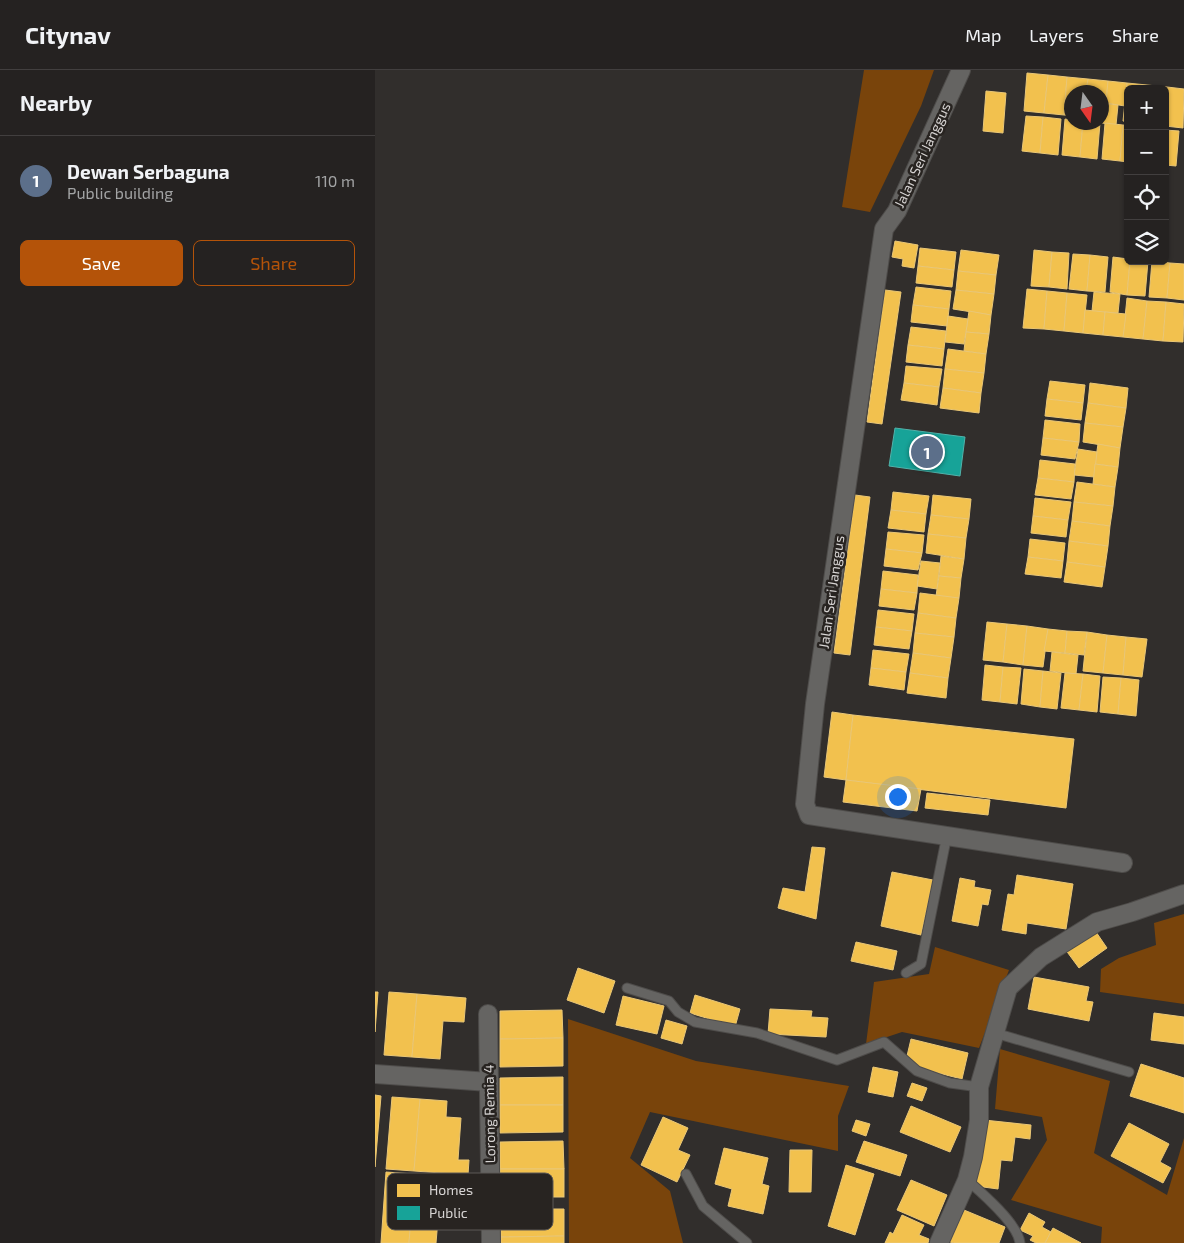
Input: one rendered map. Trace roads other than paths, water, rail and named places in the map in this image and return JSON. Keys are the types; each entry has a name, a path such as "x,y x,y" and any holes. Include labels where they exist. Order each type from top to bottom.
{"street":[{"name":"Jalan Seri Janggus","path":"961,70 897,210 884,228 815,704 805,804 809,816 1123,863"},
{"path":"939,1243 967,1180 979,1120 979,1088 1008,988 1041,957 1097,922 1184,894"},
{"name":"Lorong Remia 4","path":"488,1014 490,1173"},
{"path":"375,1074 489,1082"},
{"name":"Lorong Remia 4","path":"491,1230 491,1243"}],"lane":[{"path":"906,973 921,964 947,836"},
{"path":"627,988 669,1001 677,1012 695,1022 757,1033 837,1060 884,1042 917,1071 950,1083 979,1088"},
{"path":"995,1032 1129,1072"},
{"path":"686,1174 703,1206 747,1243"},
{"path":"967,1180 993,1204 1019,1236 1020,1243"}],"place":[{"name":"Dewan Serbaguna","path":"927,452"}]}
